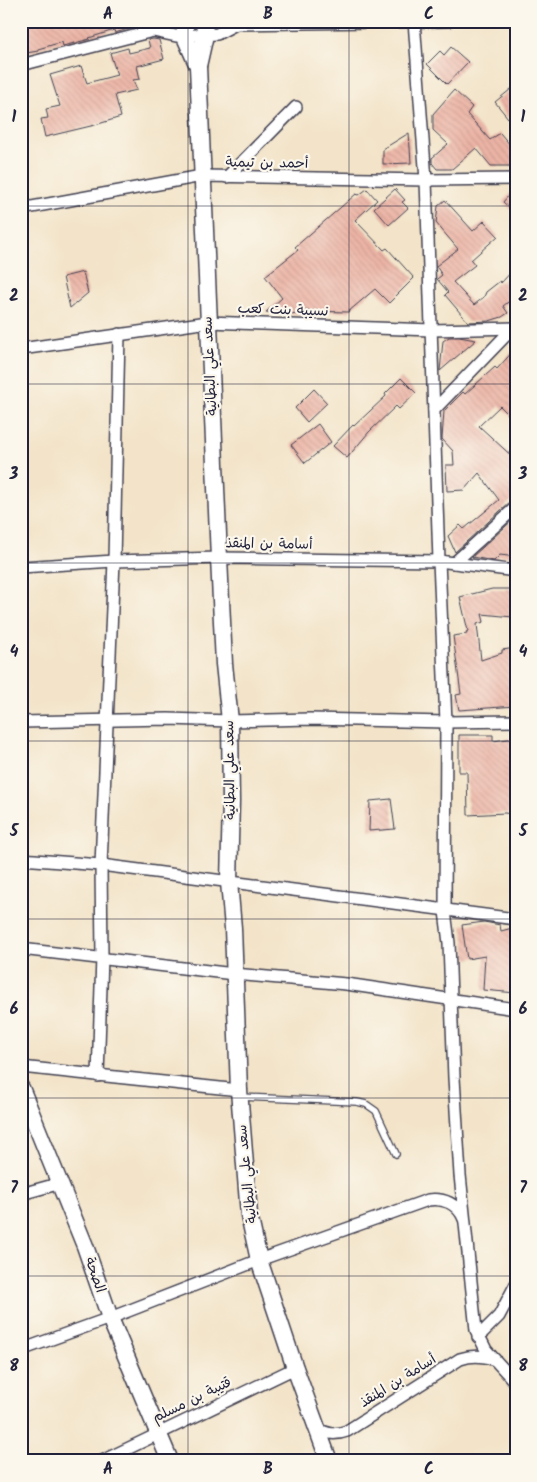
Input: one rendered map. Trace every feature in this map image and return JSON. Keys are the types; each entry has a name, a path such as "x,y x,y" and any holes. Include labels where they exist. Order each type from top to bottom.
{"main road":[{"name":"سعد علي البطانية","path":"205,28 198,66 202,176 224,664 230,721 229,882 239,1093 249,1215 259,1260 295,1368 329,1461"},
{"name":"سعد علي البطانية","path":"185,29 198,66"},
{"name":"الصحة","path":"21,1088 61,1183 110,1318 170,1461"}],"street":[{"path":"153,30 166,21"},
{"path":"21,65 153,30 205,28 217,34 233,23 448,21"},
{"path":"414,22 426,180 432,330 446,722 445,911 449,943 455,1087 475,1323 478,1337 486,1350 516,1382"},
{"path":"227,177 296,107"},
{"name":"أحمد بن تيمية","path":"21,209 202,176 426,180 516,179"},
{"name":"نسيبة بنت كعب","path":"21,349 208,322 432,330 514,328"},
{"path":"434,410 514,328"},
{"path":"98,1076 102,958 101,865 114,561 119,334"},
{"path":"454,562 516,507"},
{"name":"أسامة بن المنقذ","path":"21,566 219,558 439,561 516,571"},
{"path":"21,722 310,719 446,722 516,721"},
{"path":"21,859 101,865 516,919"},
{"path":"21,949 234,974 346,984 516,1009"},
{"path":"21,1067 239,1093"},
{"path":"21,1194 61,1183"},
{"path":"21,1350 110,1318 259,1260 428,1200 448,1202 458,1210 465,1220"},
{"path":"478,1337 498,1316 516,1284"},
{"name":"أسامة بن المنقذ","path":"317,1428 334,1434 347,1431 460,1359 482,1356 496,1361"},
{"name":"قتيبة بن مسلم","path":"102,1461 295,1368"}],"lane":[{"path":"239,1093 366,1104 376,1111 396,1154"}],"building":[{"path":"38,21 153,21 144,26 144,24 115,33 114,30 63,46 62,42 38,49 38,51 21,54 21,24"},
{"path":"148,40 159,40 164,59 137,66 140,79 133,80 137,90 115,95 121,117 45,137 41,119 48,118 46,109 60,106 50,75 81,66 87,83 117,75 110,53 128,48 129,53 150,48"},
{"path":"451,47 468,62 447,84 427,64 440,51 444,55"},
{"path":"516,85 516,112 508,118 495,102"},
{"path":"454,90 472,107 467,114 490,140 500,133 516,152 516,166 491,166 476,148 452,169 437,169 432,163 432,158 448,144 433,130 433,114"},
{"path":"409,133 411,163 383,164 383,149"},
{"path":"516,187 516,214 503,202"},
{"path":"367,189 377,200 355,220 384,250 387,248 414,278 389,303 375,289 348,312 305,311 302,314 266,312 282,298 265,276 298,250 295,247 356,194 359,195"},
{"path":"395,189 405,200 402,202 408,208 389,225 374,208"},
{"path":"445,200 473,231 484,221 498,236 471,260 475,265 453,282 474,305 484,297 486,292 500,281 501,283 516,267 516,296 503,306 508,313 502,317 489,321 468,322 445,295 448,292 437,279 442,275 436,266 458,249 436,223 438,206"},
{"path":"83,272 88,293 70,308 63,277"},
{"path":"449,337 476,340 440,371 443,341"},
{"path":"516,348 516,422 500,406 479,426 516,460 516,500 511,501 455,552 448,536 460,525 464,529 499,500 479,473 464,490 447,491 446,465 454,465 453,451 442,439 444,411 463,392 465,394 495,367 497,369"},
{"path":"401,378 416,393 399,409 396,406 369,432 347,458 333,446 353,425 386,396 385,394"},
{"path":"314,389 327,403 307,422 295,408"},
{"path":"318,424 331,442 305,463 291,445"},
{"path":"516,517 516,557 500,555 494,561 472,557"},
{"path":"492,589 514,589 513,617 482,614 484,622 477,624 481,660 502,653 502,650 516,648 516,706 459,710 456,695 461,694 453,636 467,634 466,632 468,631 460,597"},
{"path":"459,735 493,735 493,741 516,738 516,815 505,813 468,815 467,772 459,772"},
{"path":"391,799 395,829 369,831 370,801"},
{"path":"484,922 500,925 501,931 516,927 516,993 483,990 485,956 467,959 462,925"}]}
